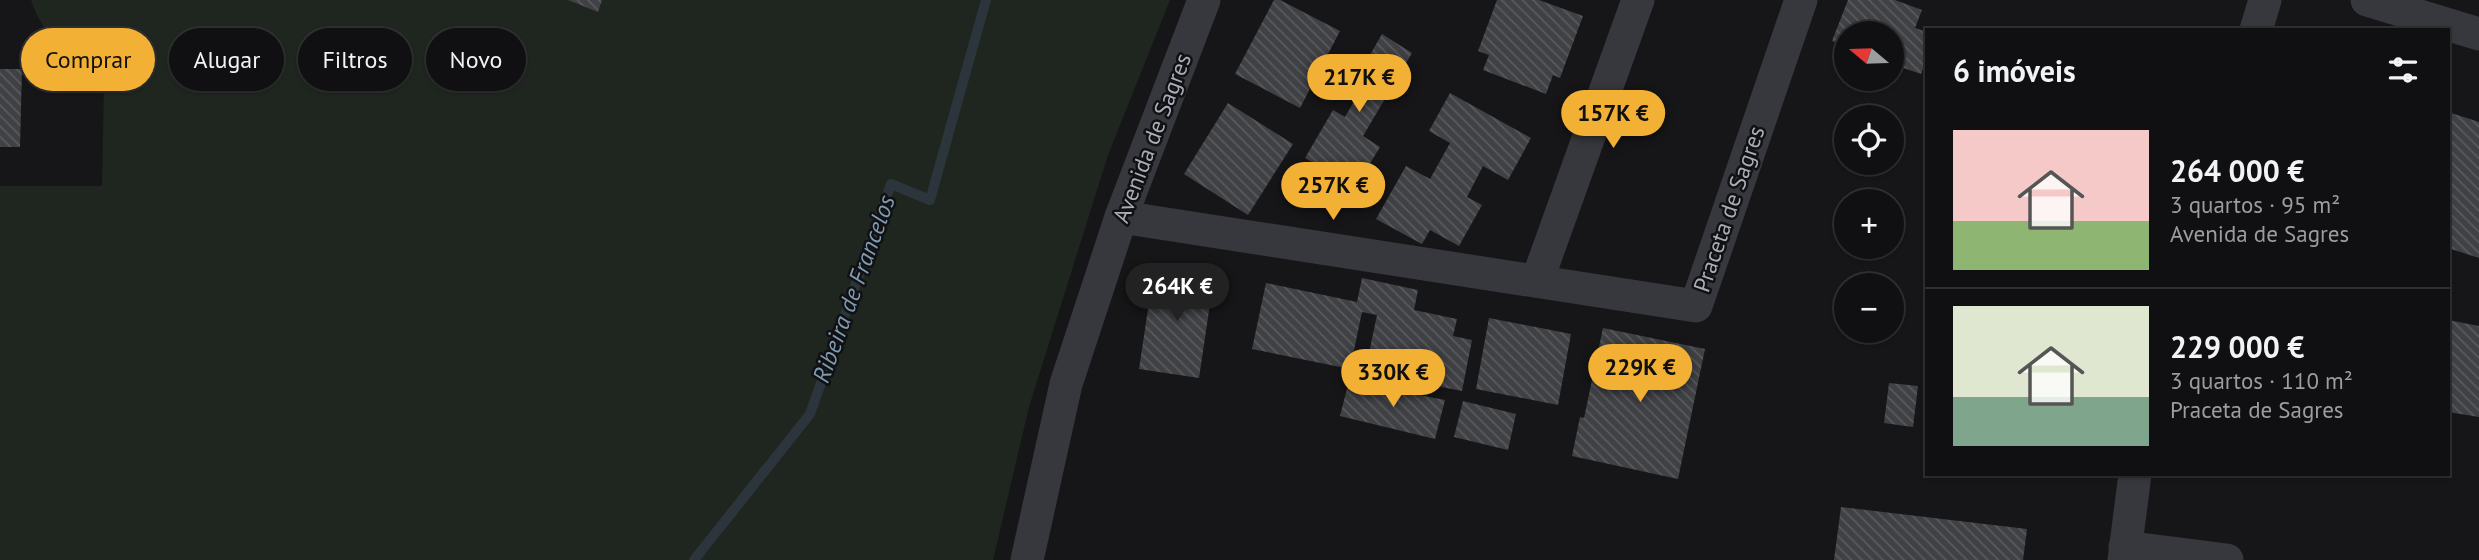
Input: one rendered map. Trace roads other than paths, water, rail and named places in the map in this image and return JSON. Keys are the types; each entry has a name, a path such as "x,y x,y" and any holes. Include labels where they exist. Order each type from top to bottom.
{"street":[{"name":"Avenida de Sagres","path":"1027,560 1066,384 1121,217 1204,0"},
{"path":"1537,281 1638,0"},
{"name":"Praceta de Sagres","path":"1121,217 1696,306 1801,0"},
{"path":"2257,28 2265,0"},
{"path":"2367,0 2479,34"},
{"path":"2136,476 2124,553 2227,560"}],"waterway":[{"name":"Ribeira de Francelos","path":"694,560 810,414 891,184 930,200 986,0"}]}
